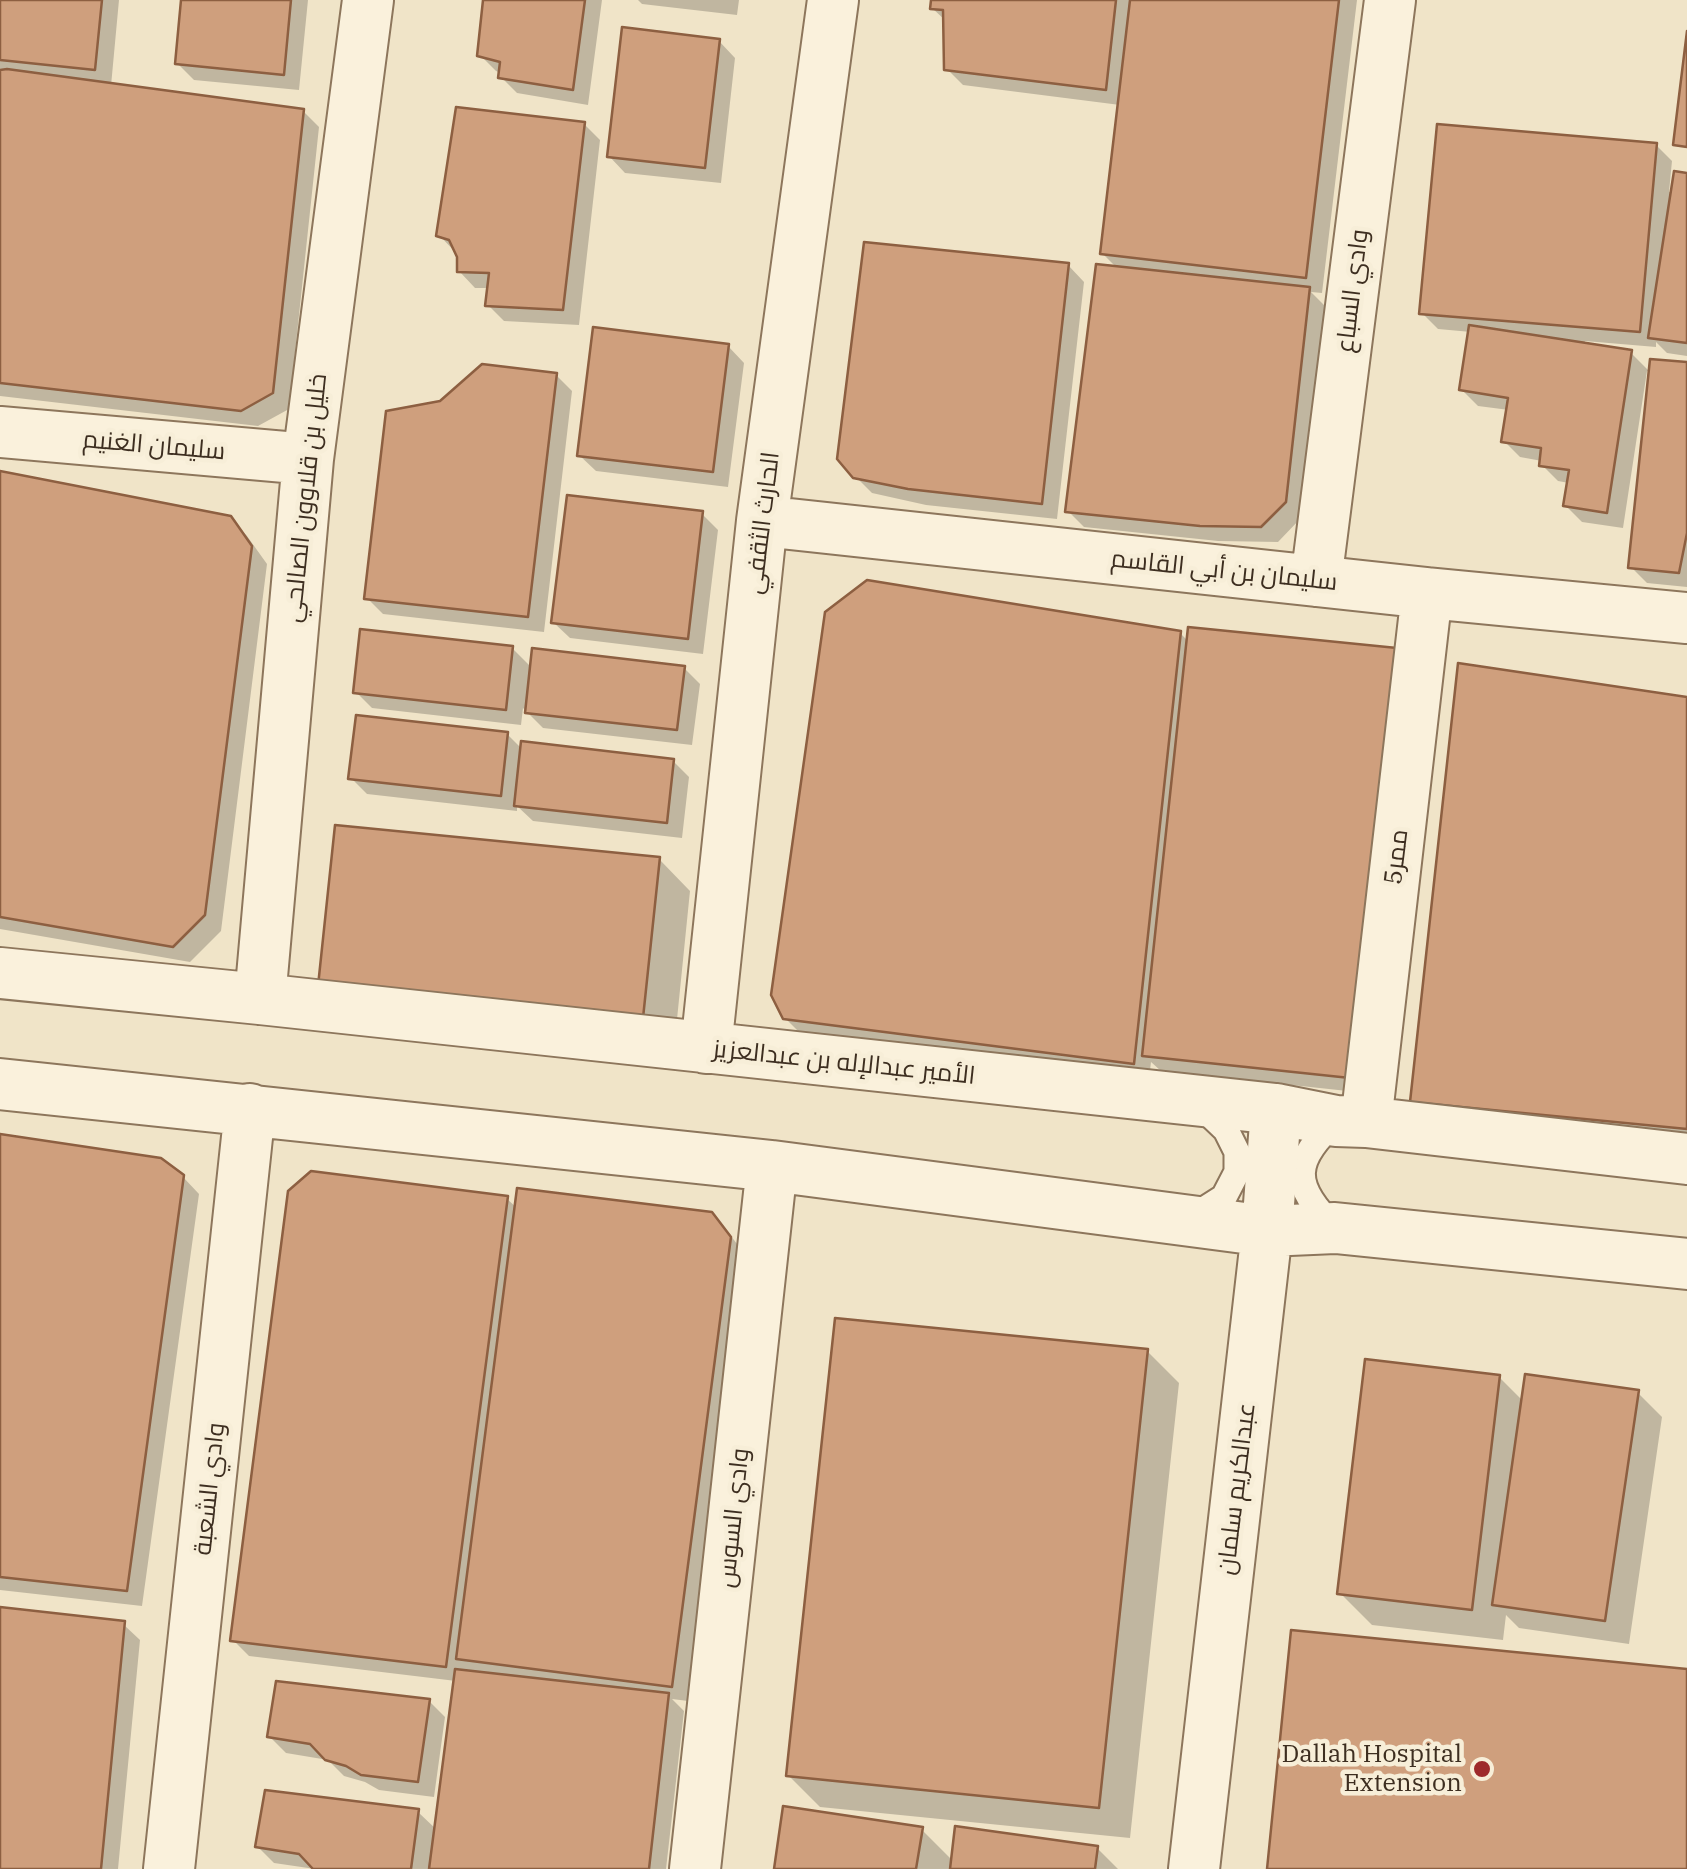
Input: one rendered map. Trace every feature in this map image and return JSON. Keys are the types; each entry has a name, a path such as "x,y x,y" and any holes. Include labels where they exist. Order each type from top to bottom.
{"street":[{"name":"خليل بن قلاوون الصالحي","path":"260,998 308,459 368,0"},
{"name":"الحارث الثقفي","path":"706,1048 762,522 833,0"},
{"name":"وادي السباع","path":"1316,581 1390,0"},
{"name":"سليمان الغنيم","path":"0,432 308,459"},
{"name":"سليمان بن أبي القاسم","path":"762,522 1687,618"},
{"name":"ممر5","path":"1352,1122 1427,593"},
{"name":"الأمير عبدالإله بن عبدالعزيز","path":"0,973 1276,1109 1352,1122 1687,1159"},
{"path":"0,1084 772,1166 1267,1231 1334,1228 1687,1264"},
{"name":"وادي الشعبة","path":"169,1869 250,1109"},
{"name":"عبدالكريم سلمان","path":"1194,1869 1267,1231 1276,1109"},
{"name":"وادي السوس","path":"695,1869 772,1166"}],"lane":[{"path":"1186,1221 1224,1198 1237,1172 1237,1152 1226,1130 1195,1101"},
{"path":"1334,1228 1314,1207 1302,1186 1302,1166 1316,1139 1352,1122"}],"building":[{"path":"0,0 102,0 95,70 0,60"},
{"path":"181,0 291,0 284,75 175,64"},
{"path":"483,0 585,0 573,90 498,78 500,62 477,56"},
{"path":"931,0 1116,0 1106,90 944,70 943,10 930,9"},
{"path":"1130,0 1339,0 1306,278 1100,254"},
{"path":"622,27 720,39 705,168 607,157"},
{"path":"1687,31 1687,147 1673,145"},
{"path":"0,70 304,109 273,393 241,411 0,383"},
{"path":"456,107 585,122 563,310 485,306 489,273 457,272 457,257 449,240 436,236"},
{"path":"1437,124 1657,143 1640,332 1419,314"},
{"path":"1674,171 1687,173 1687,343 1648,338"},
{"path":"864,242 1069,263 1042,504 908,489 853,478 837,459"},
{"path":"1096,264 1310,287 1286,502 1261,527 1200,526 1065,512"},
{"path":"1469,325 1632,350 1607,513 1563,506 1569,470 1539,466 1541,448 1501,442 1508,398 1459,390"},
{"path":"593,327 729,344 713,472 577,456"},
{"path":"1650,359 1687,362 1687,533 1679,573 1628,568"},
{"path":"482,364 557,373 528,617 364,599 386,411 440,401"},
{"path":"0,471 231,516 252,546 205,915 173,947 0,917"},
{"path":"567,495 703,511 688,639 551,623"},
{"path":"867,580 1181,631 1134,1064 783,1019 771,995 825,612"},
{"path":"1188,627 1397,648 1350,1078 1142,1056"},
{"path":"360,629 513,646 506,710 353,693"},
{"path":"532,648 685,666 677,730 525,713"},
{"path":"1458,663 1687,697 1687,1129 1410,1102"},
{"path":"356,715 508,732 501,796 348,779"},
{"path":"521,741 674,759 667,823 514,806"},
{"path":"335,825 660,857 643,1018 318,986"},
{"path":"0,1134 161,1158 184,1175 127,1591 0,1577"},
{"path":"311,1171 508,1196 446,1667 230,1641 288,1191"},
{"path":"517,1188 712,1212 731,1237 672,1687 456,1659"},
{"path":"835,1318 1148,1349 1099,1808 786,1776"},
{"path":"1365,1359 1500,1375 1472,1610 1337,1594"},
{"path":"1525,1374 1639,1390 1605,1621 1492,1605"},
{"path":"0,1607 125,1621 101,1869 0,1869"},
{"name":"Dallah Hospital Extension","path":"1291,1630 1687,1669 1687,1869 1267,1869"},
{"path":"455,1669 669,1693 649,1869 429,1869"},
{"path":"276,1681 430,1699 418,1782 361,1775 325,1760 310,1744 267,1737"},
{"path":"265,1790 419,1809 411,1869 313,1869 299,1854 255,1847"},
{"path":"783,1806 923,1827 916,1869 774,1869"},
{"path":"955,1826 1098,1846 1095,1869 950,1869"}],"place":[{"name":"Dallah Hospital Extension","path":"1482,1769"}]}
